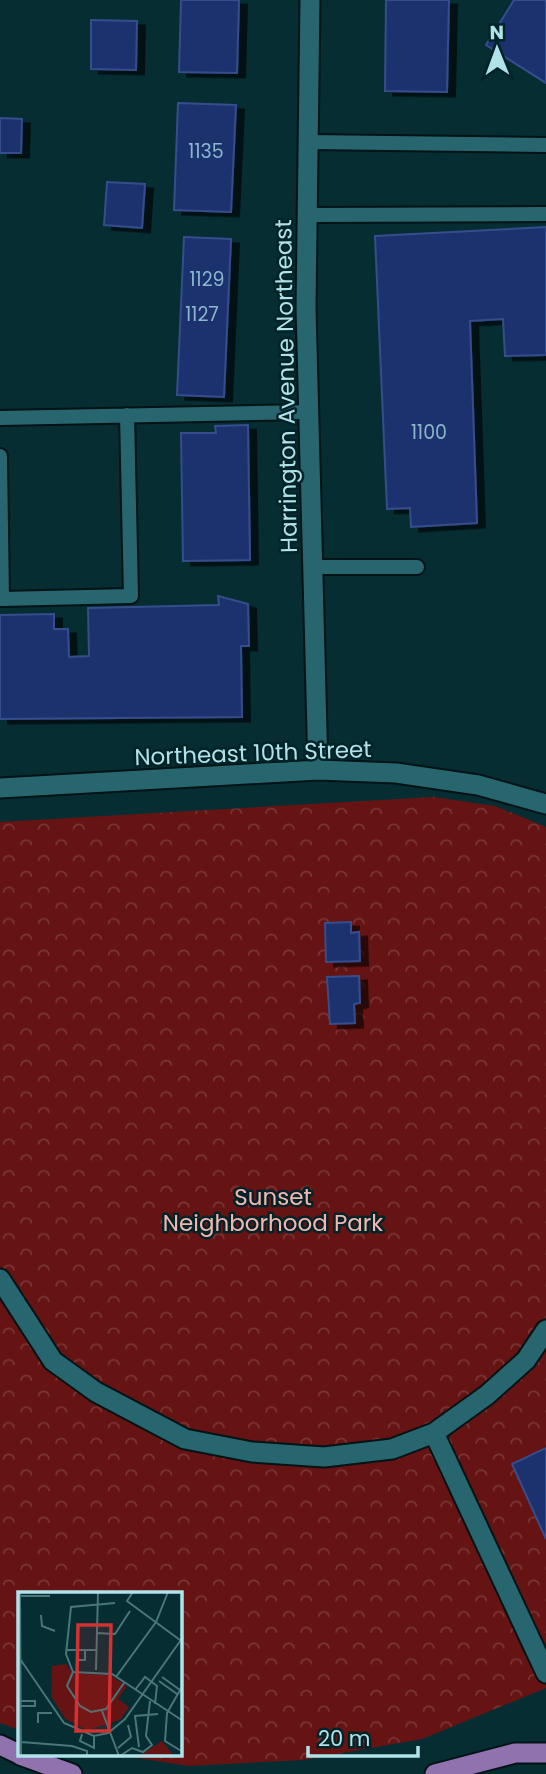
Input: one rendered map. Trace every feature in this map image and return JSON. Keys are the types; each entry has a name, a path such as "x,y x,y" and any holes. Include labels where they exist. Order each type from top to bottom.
{"main road":[{"path":"0,1745 18,1754"},
{"path":"435,1774 515,1753 546,1753"},
{"path":"23,1756 72,1774"}],"street":[{"name":"Harrington Avenue Northeast","path":"310,0 306,308 318,771"},
{"name":"Northeast 10th Street","path":"0,788 318,771 410,775 478,785 546,804"},
{"path":"0,1279 53,1360 96,1392 186,1439 252,1452 324,1457 392,1449 435,1433 487,1395 526,1360 546,1330"},
{"path":"435,1433 546,1673"}],"lane":[{"path":"308,142 546,145"},
{"path":"307,215 546,214"},
{"path":"0,418 309,412"},
{"path":"0,456 2,599 131,596 127,415"},
{"path":"313,567 417,567"}],"green space":[{"name":"Sunset Neighborhood Park","path":"434,797 495,806 546,827 546,1688 422,1739 303,1760 188,1766 124,1756 182,1756 182,1592 18,1592 18,1730 0,1723 0,822"}],"building":[{"path":"181,0 239,0 237,73 179,72"},
{"path":"386,0 449,0 447,92 385,91"},
{"path":"514,0 546,0 546,83 486,45"},
{"path":"91,20 137,21 136,70 91,69"},
{"path":"178,103 236,105 231,212 174,210"},
{"path":"0,118 22,119 21,153 0,153"},
{"path":"107,182 145,184 142,228 104,225"},
{"path":"546,227 546,355 505,356 503,319 470,321 477,523 411,527 410,508 387,509 375,236"},
{"path":"184,237 231,239 224,397 177,395"},
{"path":"248,425 250,560 183,561 181,433 216,433 215,426"},
{"path":"218,596 248,604 249,646 241,646 242,717 0,719 0,615 54,614 54,629 68,629 69,657 89,656 88,608 219,605"},
{"path":"351,922 351,933 359,932 360,961 326,962 325,923"},
{"path":"359,976 360,1003 354,1004 355,1023 330,1024 327,977"},
{"path":"546,1448 546,1539 512,1464"}]}
